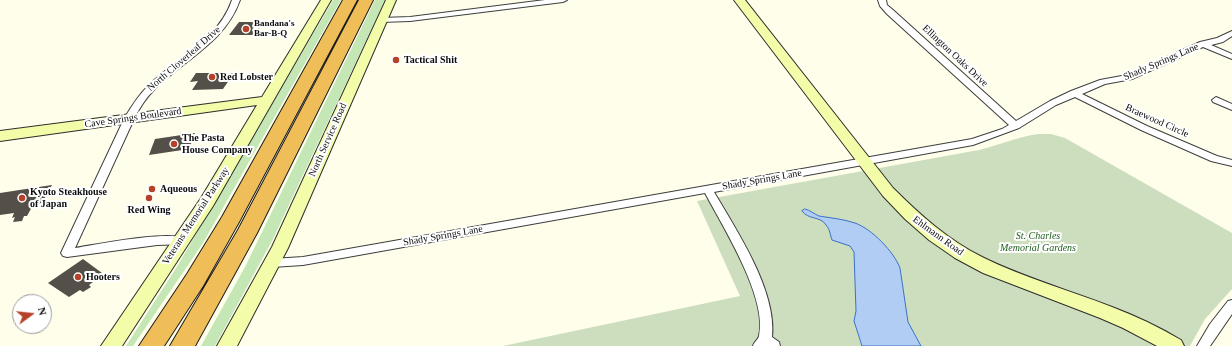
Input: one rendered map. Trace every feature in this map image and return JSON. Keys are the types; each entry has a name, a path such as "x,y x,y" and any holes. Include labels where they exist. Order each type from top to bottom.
{"highway":[{"path":"151,346 195,280 350,0"},
{"path":"182,346 247,233 366,0"}],"street":[{"name":"North Cloverleaf Drive","path":"181,241 157,241 67,254 129,119 144,94 219,30 229,17 236,0"},
{"name":"Veterans Memorial Parkway","path":"111,346 207,202 326,0"},
{"name":"North Service Road","path":"227,346 264,280 390,0"},
{"path":"381,20 410,19 563,0"},
{"name":"Ehlmann Road","path":"739,0 888,192 914,219 931,233 967,257 1012,278 1112,314 1142,328 1174,346"},
{"name":"Ellington Oaks Drive","path":"882,0 884,6 890,12 1016,126"},
{"name":"Shady Springs Lane","path":"272,263 303,261 973,142 1016,126 1053,103 1074,93 1103,82 1134,76 1203,44 1220,40 1232,33"},
{"path":"1203,44 1232,57"},
{"name":"Braewood Circle","path":"1074,93 1144,128 1214,159 1232,163"},
{"name":"Cave Springs Boulevard","path":"0,136 267,100"},
{"path":"1216,100 1232,107"},
{"path":"708,190 756,282 767,323 766,344"},
{"path":"1203,346 1214,328 1232,305"}],"green space":[{"path":"333,0 341,0 203,243 133,346 126,346 178,265"},
{"path":"375,0 385,0 273,239 215,346 201,346 245,267"},
{"name":"St. Charles Memorial Gardens","path":"1038,134 1051,134 1065,138 1232,233 1232,289 1205,319 1190,346 503,346 740,296 697,201 979,150"}],"water":[{"path":"805,209 819,216 846,220 862,226 888,248 900,268 908,322 921,346 862,346 854,321 856,311 854,252 850,246 832,240 828,228 824,222 805,214 802,211"}],"building":[{"name":"Bandana's Bar-B-Q","path":"239,22 264,22 254,35 229,35"},
{"name":"Red Lobster","path":"196,73 234,73 223,89 192,90 198,81 190,82"},
{"name":"The Pasta House Company","path":"195,133 189,149 149,155 155,139"},
{"name":"Kyoto Steakhouse of Japan","path":"52,185 42,203 33,205 27,216 24,216 22,221 13,222 15,217 12,218 14,213 0,215 0,193"},
{"name":"Hooters","path":"83,259 102,273 100,274 102,275 89,285 91,287 83,292 80,290 69,297 48,283"}],"place":[{"name":"Bandana's Bar-B-Q","path":"246,29"},
{"name":"Tactical Shit","path":"396,60"},
{"name":"Red Lobster","path":"212,77"},
{"name":"The Pasta House Company","path":"174,144"},
{"name":"Aqueous","path":"152,189"},
{"name":"Kyoto Steakhouse of Japan","path":"22,198"},
{"name":"Red Wing","path":"149,198"},
{"name":"Hooters","path":"78,277"}]}
